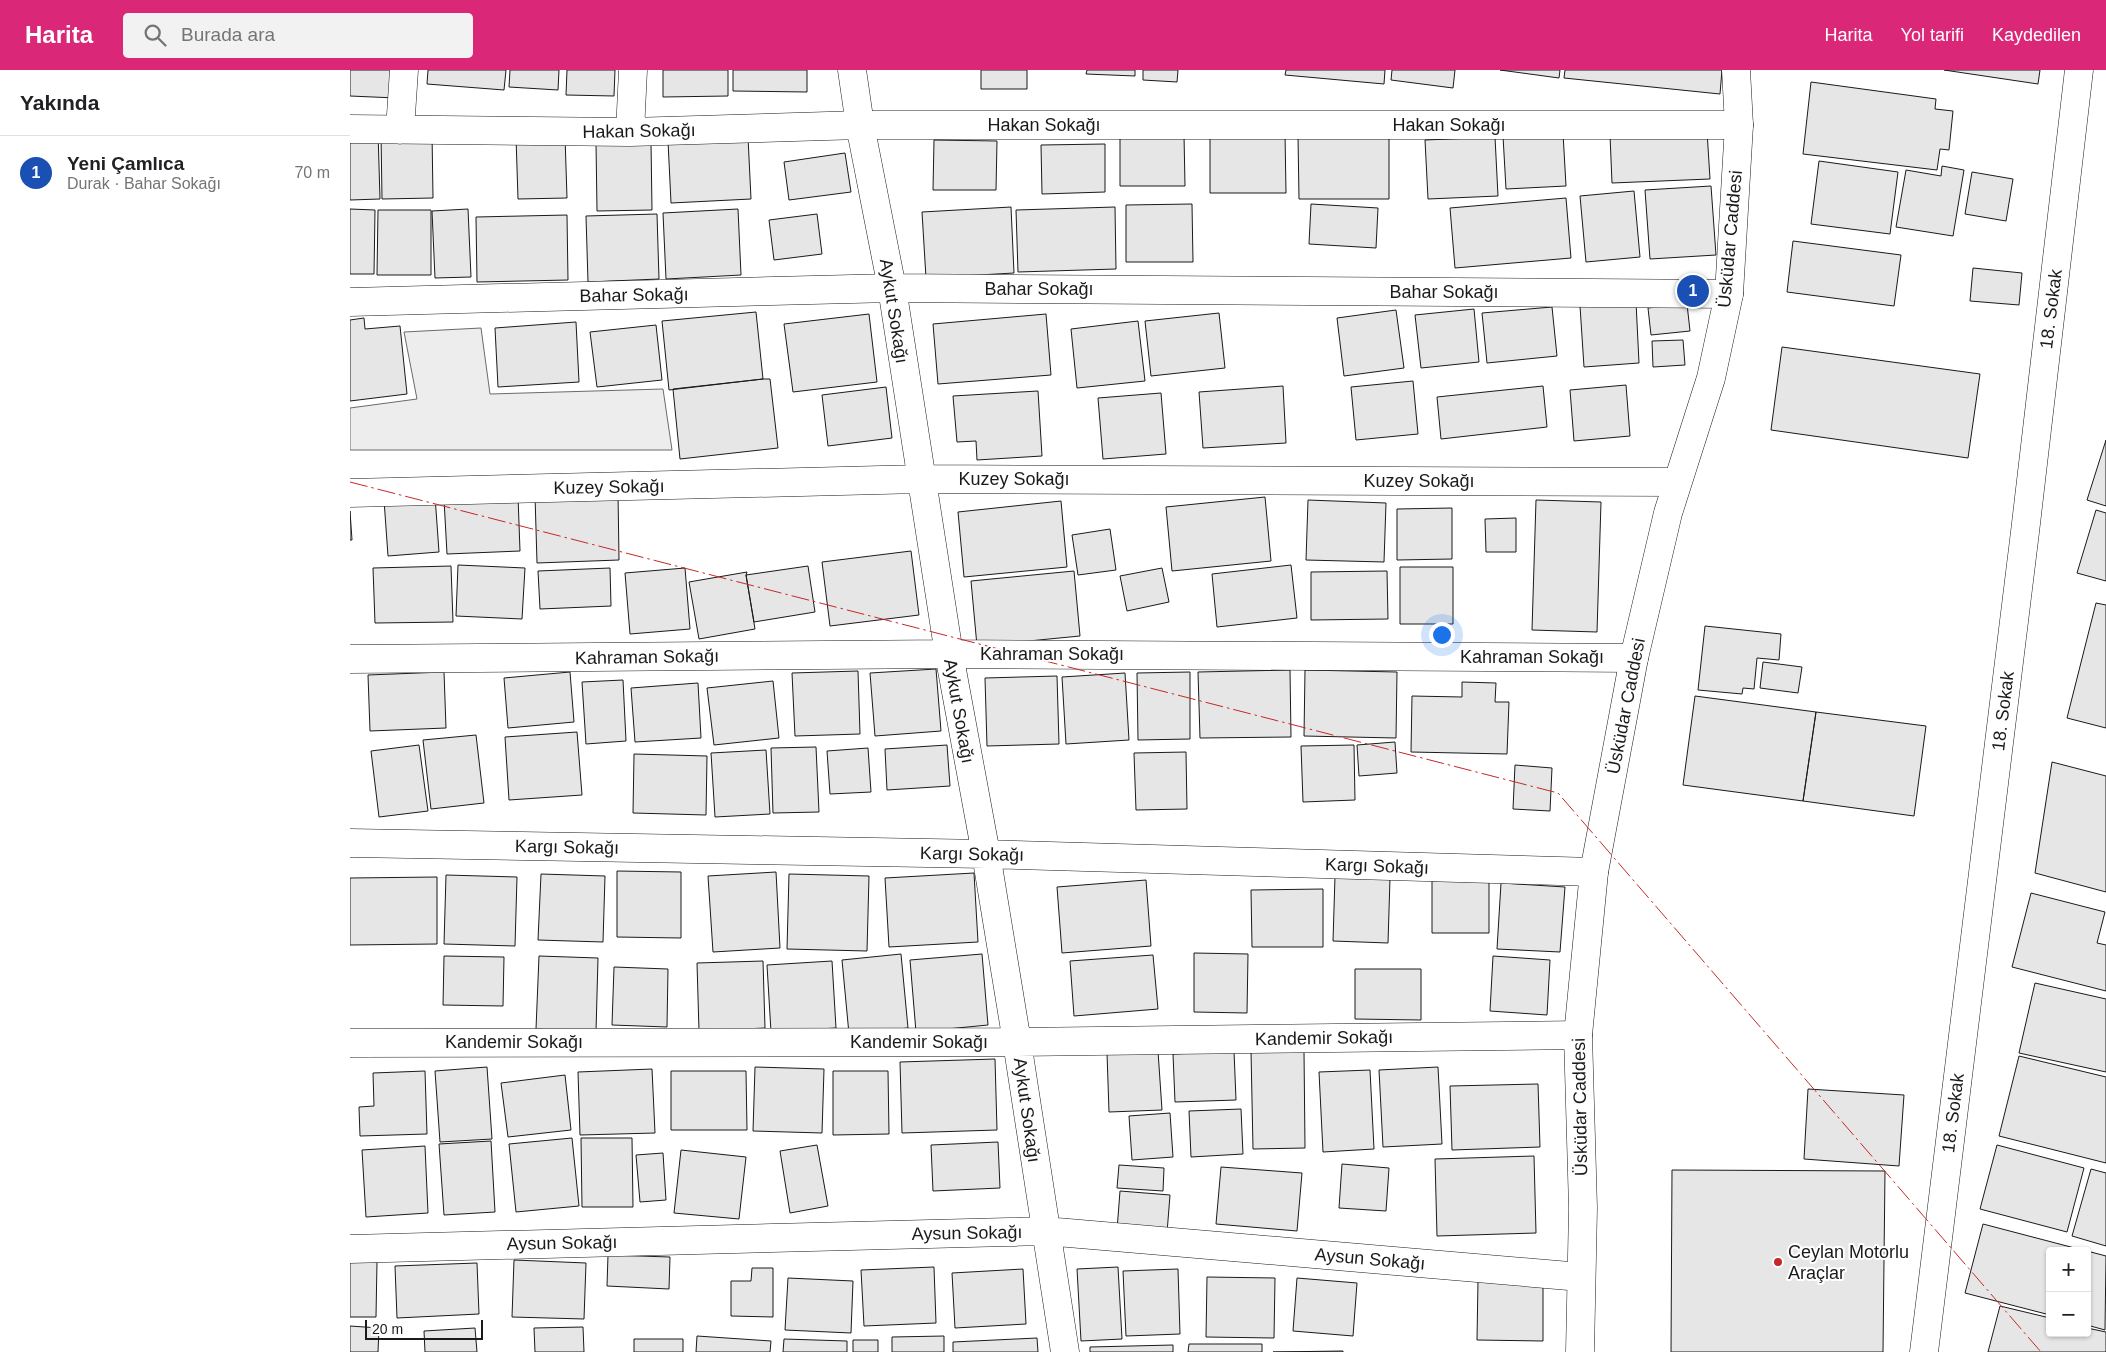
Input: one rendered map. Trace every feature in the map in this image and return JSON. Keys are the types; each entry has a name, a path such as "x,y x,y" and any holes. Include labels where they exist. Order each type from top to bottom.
{"street":[{"path":"400,130 404,70"},
{"path":"630,132 633,70"},
{"name":"Aykut Sokağı","path":"852,70 860,126 892,288 920,479 949,654 986,854 1065,1352"},
{"name":"Üsküdar Caddesi","path":"1580,1352 1583,1208 1578,1035 1594,872 1634,658 1668,513 1711,378 1729,294 1738,125 1736,70"},
{"name":"18. Sokak","path":"1924,1352 2026,532 2078,70"},
{"name":"Hakan Sokağı","path":"350,129 630,132 860,126 1738,125"},
{"name":"Bahar Sokağı","path":"350,302 892,288 1729,294"},
{"name":"Kuzey Sokağı","path":"350,493 920,479 1677,482"},
{"name":"Kahraman Sokağı","path":"350,659 949,654 1634,658"},
{"name":"Kargı Sokağı","path":"350,842 986,854 1594,872"},
{"name":"Kandemir Sokağı","path":"350,1043 1017,1042 1578,1035"},
{"name":"Aysun Sokağı","path":"350,1248 1045,1231 1582,1277"}],"shaded area":[{"path":"481,328 490,394 663,389 672,450 350,450 350,408 417,399 404,332"}],"building":[{"path":"350,70 397,70 396,98 350,96"},
{"path":"428,70 506,70 504,90 427,84"},
{"path":"510,70 559,70 558,90 509,87"},
{"path":"567,70 615,70 614,96 566,95"},
{"path":"663,70 728,70 728,96 663,97"},
{"path":"733,70 807,70 807,92 733,91"},
{"path":"981,70 1027,70 1027,89 981,89"},
{"path":"1087,70 1135,70 1135,76 1086,74"},
{"path":"1143,70 1178,70 1177,82 1143,80"},
{"path":"1286,70 1385,70 1384,84 1285,75"},
{"path":"1392,70 1455,70 1453,88 1391,80"},
{"path":"1500,70 1560,70 1559,78"},
{"path":"1565,70 1722,70 1720,94 1564,78"},
{"path":"1944,70 2040,70 2038,84"},
{"path":"1811,82 1936,99 1935,109 1953,111 1949,150 1940,149 1937,170 1803,154"},
{"path":"1707,131 1710,179 1612,183 1610,135"},
{"path":"350,132 378,132 380,199 350,200"},
{"path":"432,133 433,198 382,199 381,134"},
{"path":"1285,133 1286,193 1210,193 1210,134"},
{"path":"1563,133 1566,186 1506,189 1503,136"},
{"path":"1184,135 1185,186 1120,186 1120,136"},
{"path":"565,136 567,198 518,199 516,137"},
{"path":"1298,136 1389,136 1389,199 1299,199"},
{"path":"748,137 751,199 671,203 668,141"},
{"path":"1495,137 1498,196 1428,199 1425,140"},
{"path":"934,140 997,141 996,190 933,190"},
{"path":"651,142 652,210 597,211 596,143"},
{"path":"1105,144 1105,192 1042,194 1041,145"},
{"path":"845,153 851,192 789,200 784,162"},
{"path":"1819,161 1898,172 1890,234 1811,224"},
{"path":"1942,166 1964,170 1953,236 1896,227 1906,170 1941,176"},
{"path":"1972,172 2013,179 2006,221 1965,214"},
{"path":"1711,186 1716,255 1650,259 1645,190"},
{"path":"1634,191 1640,257 1586,262 1580,196"},
{"path":"1566,198 1571,258 1455,268 1450,208"},
{"path":"1192,204 1193,262 1126,262 1126,205"},
{"path":"1311,204 1378,208 1376,248 1309,244"},
{"path":"1011,207 1014,273 926,278 922,212"},
{"path":"1115,207 1116,269 1018,272 1016,210"},
{"path":"350,209 375,210 374,274 350,274"},
{"path":"468,209 471,277 435,278 432,211"},
{"path":"738,209 741,275 666,279 663,213"},
{"path":"378,210 431,210 431,275 377,275"},
{"path":"657,214 659,279 588,282 586,216"},
{"path":"817,214 822,254 774,260 769,220"},
{"path":"567,215 568,280 477,282 476,217"},
{"path":"1793,241 1901,255 1894,306 1787,292"},
{"path":"1973,268 2022,273 2019,305 1970,301"},
{"path":"1636,302 1639,363 1584,367 1580,306"},
{"path":"1687,304 1690,331 1651,335 1648,308"},
{"path":"1552,307 1557,356 1487,363 1482,313"},
{"path":"1474,309 1479,362 1421,368 1415,315"},
{"path":"1396,310 1404,368 1344,376 1337,318"},
{"path":"756,312 763,379 669,390 662,321"},
{"path":"1219,313 1225,368 1151,376 1145,321"},
{"path":"869,314 877,382 793,392 784,324"},
{"path":"1046,314 1051,375 938,384 933,324"},
{"path":"364,318 365,329 400,326 407,394 350,401 350,320"},
{"path":"1138,321 1145,381 1077,388 1071,329"},
{"path":"576,322 579,382 498,387 495,328"},
{"path":"656,325 662,380 597,387 590,332"},
{"path":"1683,340 1685,365 1653,367 1652,341"},
{"path":"1782,347 1980,374 1968,458 1771,430"},
{"path":"770,379 778,448 680,459 673,389"},
{"path":"1413,381 1418,434 1356,440 1351,387"},
{"path":"1626,385 1630,436 1574,441 1570,390"},
{"path":"1283,386 1286,443 1203,448 1199,392"},
{"path":"1543,386 1547,427 1441,439 1437,397"},
{"path":"886,387 892,438 828,446 822,395"},
{"path":"1038,391 1042,456 977,460 976,441 957,442 953,396"},
{"path":"1161,393 1166,454 1103,459 1098,398"},
{"path":"2106,440 2106,506 2087,500"},
{"path":"618,492 619,560 537,563 535,495"},
{"path":"435,496 439,552 388,556 384,500"},
{"path":"518,496 520,551 447,554 444,499"},
{"path":"1265,497 1271,561 1172,571 1166,507"},
{"path":"1308,500 1386,503 1384,562 1306,560"},
{"path":"1536,500 1601,502 1597,632 1532,630"},
{"path":"1061,501 1067,567 964,577 958,512"},
{"path":"1452,508 1452,559 1397,560 1397,509"},
{"path":"2096,510 2106,513 2106,581 2077,573"},
{"path":"350,511 352,540 350,540"},
{"path":"1516,518 1516,552 1486,552 1485,519"},
{"path":"1110,529 1116,570 1078,575 1072,535"},
{"path":"911,551 919,615 830,626 822,562"},
{"path":"458,565 525,568 522,619 456,616"},
{"path":"1291,565 1297,618 1217,627 1212,574"},
{"path":"451,566 453,622 375,623 373,568"},
{"path":"808,566 815,612 754,622 746,575"},
{"path":"1400,567 1453,567 1453,624 1400,624"},
{"path":"610,568 611,606 540,609 538,571"},
{"path":"685,568 690,629 630,634 625,573"},
{"path":"1162,568 1169,602 1127,611 1120,576"},
{"path":"1074,571 1080,636 977,646 971,581"},
{"path":"1387,571 1388,619 1311,620 1311,572"},
{"path":"747,572 755,629 699,639 689,582"},
{"path":"2096,603 2106,605 2106,728 2067,718"},
{"path":"1705,626 1781,634 1779,660 1757,658 1754,689 1743,688 1742,694 1698,690"},
{"path":"1763,662 1802,667 1798,693 1760,688"},
{"path":"936,669 941,731 875,736 870,673"},
{"path":"1290,670 1291,737 1200,738 1198,672"},
{"path":"1305,670 1397,672 1396,738 1304,736"},
{"path":"858,671 860,734 795,736 792,673"},
{"path":"444,672 446,728 370,731 368,675"},
{"path":"570,672 574,722 508,728 504,678"},
{"path":"1190,672 1190,739 1138,740 1137,673"},
{"path":"1125,673 1129,740 1066,744 1062,677"},
{"path":"1057,676 1059,744 987,746 985,678"},
{"path":"623,680 626,741 586,744 582,682"},
{"path":"773,681 779,738 714,745 707,688"},
{"path":"1462,682 1496,683 1495,702 1509,702 1507,754 1411,752 1412,696 1462,697"},
{"path":"698,683 701,738 635,742 631,688"},
{"path":"1695,696 1816,712 1803,801 1683,785"},
{"path":"1816,712 1926,726 1914,816 1803,801"},
{"path":"577,732 582,795 509,800 505,737"},
{"path":"476,735 484,803 431,809 423,740"},
{"path":"1395,742 1397,773 1359,776 1357,745"},
{"path":"419,745 428,811 379,817 371,751"},
{"path":"947,745 950,786 887,790 885,749"},
{"path":"1354,745 1355,800 1303,802 1301,746"},
{"path":"816,747 819,812 773,813 771,748"},
{"path":"868,748 871,792 830,794 827,751"},
{"path":"766,750 770,814 715,817 711,753"},
{"path":"1186,752 1187,809 1136,810 1134,753"},
{"path":"634,754 707,756 706,815 633,813"},
{"path":"2052,762 2106,776 2106,892 2035,873"},
{"path":"1515,765 1552,768 1550,811 1513,809"},
{"path":"617,871 681,872 681,938 617,937"},
{"path":"776,872 780,948 713,952 708,876"},
{"path":"974,873 978,942 889,947 885,878"},
{"path":"541,874 605,876 603,942 538,940"},
{"path":"789,874 869,876 867,951 787,949"},
{"path":"446,875 517,877 515,946 444,944"},
{"path":"1335,876 1390,878 1388,943 1333,941"},
{"path":"437,877 437,944 350,945 350,878"},
{"path":"1146,880 1151,946 1062,953 1057,887"},
{"path":"1432,881 1489,882 1489,933 1432,933"},
{"path":"1501,883 1565,887 1560,952 1497,949"},
{"path":"1323,889 1323,947 1252,947 1251,890"},
{"path":"2031,893 2105,912 2097,943 2106,945 2106,991 2012,967"},
{"path":"1194,953 1248,954 1247,1013 1194,1012"},
{"path":"901,954 908,1028 849,1034 842,960"},
{"path":"982,954 988,1025 916,1032 910,960"},
{"path":"1153,955 1158,1009 1074,1016 1070,961"},
{"path":"444,956 504,957 503,1006 443,1005"},
{"path":"539,956 598,958 596,1032 536,1029"},
{"path":"1493,956 1550,960 1547,1015 1490,1011"},
{"path":"763,961 765,1028 699,1031 697,963"},
{"path":"832,961 836,1028 771,1032 767,965"},
{"path":"614,967 668,969 667,1027 612,1025"},
{"path":"1355,969 1421,969 1421,1020 1355,1019"},
{"path":"2035,983 2106,999 2106,1072 2019,1053"},
{"path":"1158,1051 1162,1110 1109,1112 1107,1053"},
{"path":"1234,1051 1236,1100 1175,1102 1173,1054"},
{"path":"1251,1051 1304,1051 1305,1148 1253,1149"},
{"path":"2019,1056 2106,1077 2106,1163 1999,1136"},
{"path":"995,1059 997,1130 902,1133 900,1062"},
{"path":"487,1067 492,1139 440,1142 435,1071"},
{"path":"755,1067 824,1069 822,1133 753,1131"},
{"path":"1438,1067 1442,1144 1383,1147 1379,1070"},
{"path":"652,1069 655,1133 580,1135 578,1072"},
{"path":"1370,1070 1374,1149 1323,1152 1319,1072"},
{"path":"425,1071 427,1134 360,1136 359,1107 374,1106 373,1073"},
{"path":"671,1071 746,1071 747,1130 671,1130"},
{"path":"833,1071 888,1071 889,1134 833,1135"},
{"path":"565,1075 571,1130 508,1137 501,1083"},
{"path":"1538,1084 1540,1147 1452,1150 1450,1086"},
{"path":"1808,1089 1904,1095 1899,1166 1804,1159"},
{"path":"1241,1109 1243,1154 1191,1157 1189,1111"},
{"path":"1170,1113 1173,1157 1132,1160 1129,1116"},
{"path":"572,1138 579,1206 516,1212 509,1144"},
{"path":"581,1138 632,1138 633,1207 582,1207"},
{"path":"491,1141 495,1212 444,1215 439,1144"},
{"path":"998,1142 1000,1188 933,1191 931,1145"},
{"path":"817,1145 828,1206 790,1213 780,1151"},
{"path":"1997,1145 2084,1168 2067,1232 1980,1209"},
{"path":"425,1146 428,1213 366,1217 362,1150"},
{"path":"681,1150 746,1157 739,1219 674,1213"},
{"path":"663,1153 666,1200 640,1202 636,1155"},
{"path":"1534,1156 1536,1233 1437,1236 1435,1159"},
{"path":"1342,1164 1389,1168 1386,1211 1339,1208"},
{"path":"1119,1165 1164,1168 1163,1191 1117,1188"},
{"path":"1221,1167 1302,1173 1297,1231 1216,1224"},
{"path":"2091,1169 2106,1173 2106,1246 2072,1236"},
{"name":"Ceylan Motorlu Araçlar","path":"1672,1170 1885,1171 1883,1352 1671,1352"},
{"path":"1120,1191 1170,1195 1167,1233 1117,1230"},
{"path":"1983,1224 2071,1247 2046,1247 2046,1314 1965,1293"},
{"path":"2091,1252 2106,1256 2105,1330 2091,1326"},
{"path":"608,1255 670,1257 669,1289 607,1286"},
{"path":"514,1260 586,1263 584,1319 512,1317"},
{"path":"350,1262 377,1262 376,1317 350,1317"},
{"path":"477,1263 479,1314 397,1318 395,1266"},
{"path":"934,1267 936,1323 864,1326 861,1270"},
{"path":"1118,1267 1122,1339 1081,1341 1077,1269"},
{"path":"752,1268 773,1268 773,1317 731,1316 731,1281 751,1281"},
{"path":"1023,1269 1026,1324 955,1328 952,1273"},
{"path":"1178,1269 1180,1334 1126,1336 1123,1271"},
{"path":"1207,1277 1275,1278 1274,1338 1206,1337"},
{"path":"788,1278 853,1281 851,1333 785,1330"},
{"path":"1297,1278 1357,1283 1353,1336 1293,1331"},
{"path":"1478,1280 1543,1281 1543,1341 1477,1340"},
{"path":"2000,1306 2046,1317 2046,1337 2091,1337 2091,1329 2106,1332 2106,1352 1988,1352"},
{"path":"350,1326 379,1328 378,1352 350,1352"},
{"path":"583,1327 584,1352 535,1352 534,1328"},
{"path":"475,1328 477,1352 425,1352 424,1331"},
{"path":"697,1336 771,1341 770,1352 696,1352"},
{"path":"944,1336 944,1352 892,1352 892,1337"},
{"path":"1037,1338 1038,1352 953,1352 953,1342"},
{"path":"634,1339 683,1339 683,1352 634,1352"},
{"path":"784,1339 847,1341 847,1352 783,1352"},
{"path":"853,1340 878,1340 878,1352 853,1352"},
{"path":"1189,1344 1262,1344 1262,1352 1188,1352"},
{"path":"1173,1345 1173,1352 1090,1352 1090,1347"},
{"path":"1343,1351 1343,1352 1273,1352"}],"power":[{"path":"350,482 1558,793 2041,1352"}],"place":[{"name":"Yeni Çamlıca","path":"1693,291"},
{"name":"Ceylan Motorlu Araçlar","path":"1778,1262"}]}
